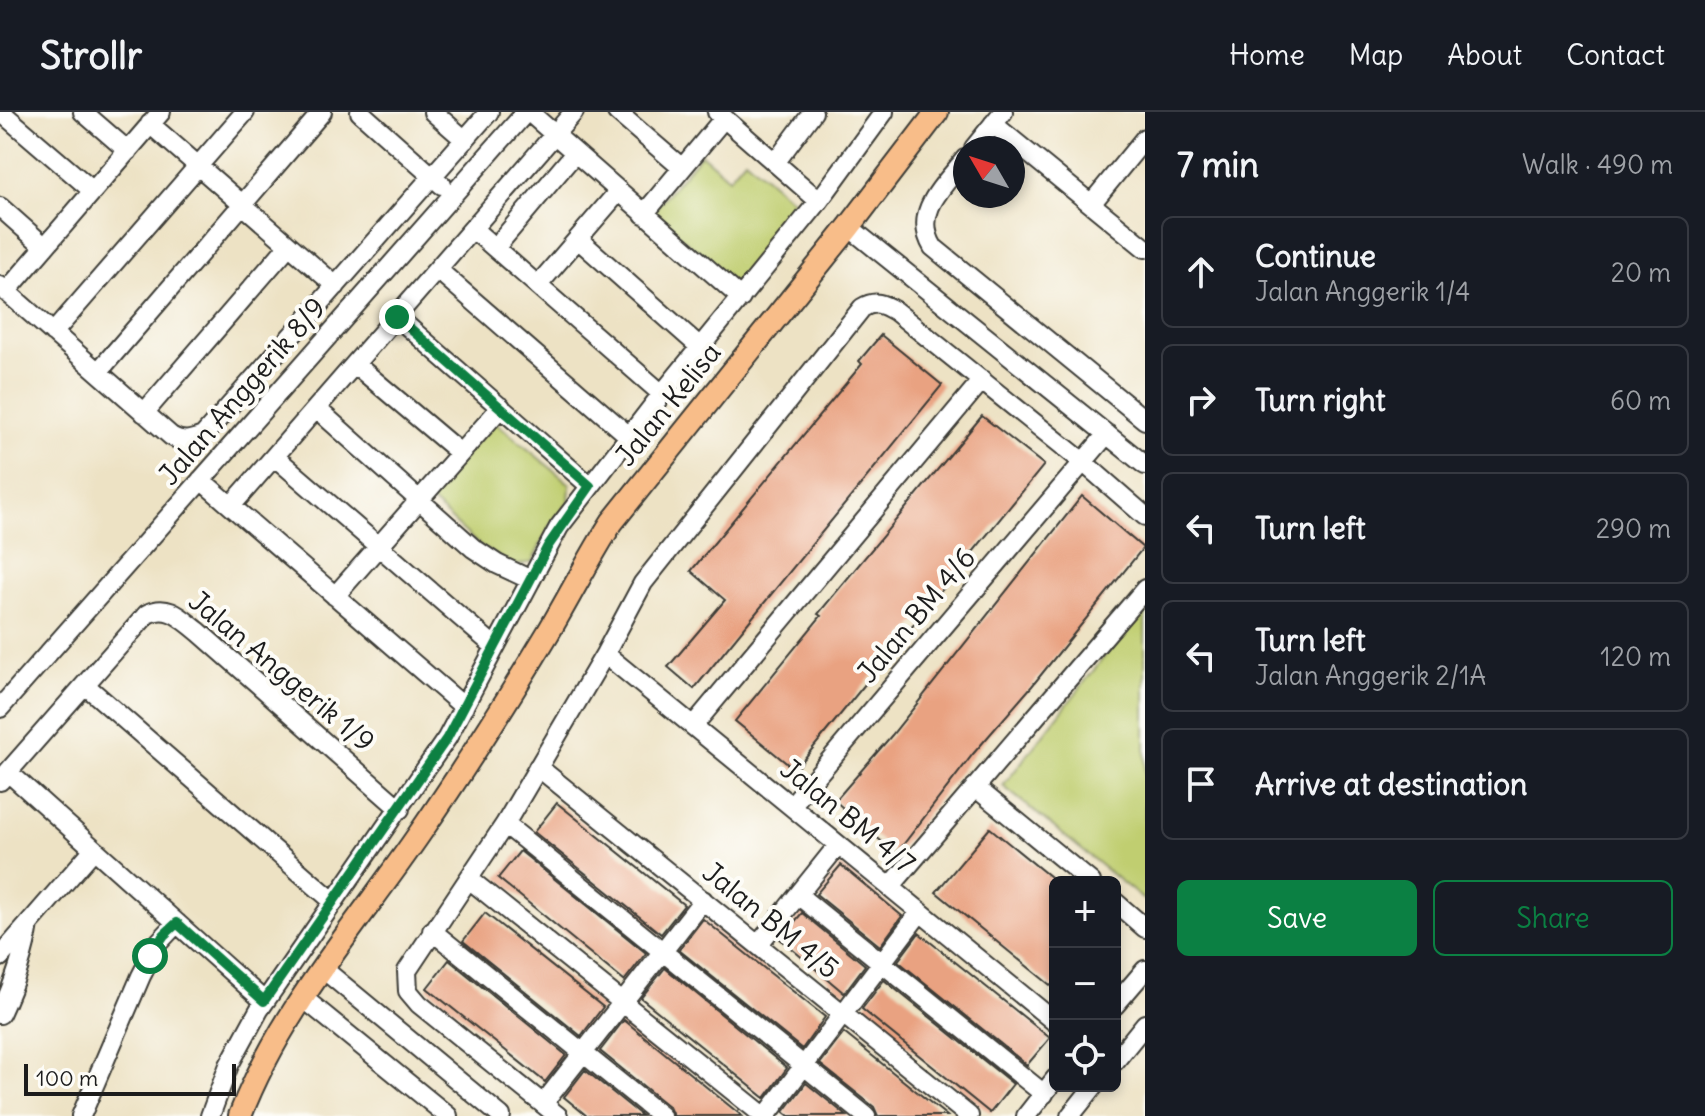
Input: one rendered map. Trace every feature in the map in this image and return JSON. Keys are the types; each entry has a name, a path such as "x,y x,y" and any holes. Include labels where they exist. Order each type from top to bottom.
{"main road":[{"name":"Jalan Kelisa","path":"240,1116 263,1066 302,997 419,834 498,715 612,522 849,227 937,112"}],"street":[{"path":"1,112 93,191"},
{"path":"83,112 128,151"},
{"path":"53,333 245,112"},
{"path":"98,372 322,112"},
{"path":"360,112 453,195"},
{"path":"433,112 465,140"},
{"path":"336,286 199,166 156,118 45,247 3,289 179,441 203,436 433,178 489,112"},
{"path":"528,112 741,298"},
{"name":"Jalan Anggerik 8/9","path":"0,708 528,112"},
{"path":"231,506 574,112"},
{"path":"617,112 682,168"},
{"path":"210,1116 229,1065 264,1001 440,750 559,527 662,394 819,201 884,112"},
{"path":"775,163 809,114"},
{"path":"644,214 720,115 819,201"},
{"path":"984,136 998,118 1091,204 1145,248"},
{"path":"1091,204 1145,138"},
{"path":"495,248 575,153"},
{"path":"953,175 929,207 924,225 925,235 933,247 1145,420"},
{"path":"538,285 619,191"},
{"path":"0,207 45,247"},
{"path":"849,227 1145,465"},
{"path":"473,229 662,394"},
{"path":"578,239 700,347"},
{"path":"144,413 289,245"},
{"path":"438,270 630,437"},
{"path":"703,900 583,1053 550,1110 419,1004 408,991 405,979 414,957 505,824 605,654 635,595 663,555 862,308 870,303 882,303 895,311 1083,462 1145,516"},
{"path":"397,317 590,486"},
{"path":"356,365 460,453"},
{"path":"693,726 982,380"},
{"path":"335,596 501,407"},
{"path":"317,409 473,548 505,569 531,580"},
{"name":"Jalan BM 4/6","path":"791,806 1107,434"},
{"path":"275,457 494,646"},
{"path":"201,480 464,707"},
{"path":"890,887 1145,589"},
{"name":"Jalan Anggerik 1/9","path":"4,777 147,614 157,609 171,611 400,809"},
{"name":"Jalan BM 4/7","path":"605,654 1053,1020"},
{"path":"85,685 334,902"},
{"name":"Jalan BM 4/5","path":"538,767 969,1116"},
{"path":"4,777 94,849 264,1001"},
{"path":"975,787 1084,876"},
{"path":"505,824 866,1116"},
{"path":"758,945 838,845"},
{"path":"0,957 94,849"},
{"path":"469,879 765,1116 920,912"},
{"path":"798,895 882,963 1049,1086 1026,1116"},
{"path":"1121,907 1142,925"},
{"path":"81,1116 141,976 158,943 177,923"},
{"path":"0,1014 22,962 29,924"},
{"path":"432,931 661,1116"},
{"path":"322,968 501,1116"},
{"path":"1121,998 1145,970"},
{"path":"302,997 448,1116"},
{"path":"1121,1054 1145,1024"},
{"path":"1070,1116 1089,1092"}],"green space":[{"path":"701,154 729,178 745,159 801,208 737,286 652,212"},
{"path":"494,421 570,484 569,502 552,522 532,562 515,566 480,546 429,499"},
{"path":"1145,605 1145,901 1121,882 1121,876 1114,876 1003,786"}],"building":[{"path":"881,335 942,385 694,689 668,667 725,600 691,571 862,364 859,361"},
{"path":"982,416 1044,465 795,770 735,721 821,616 818,614"},
{"path":"1082,496 1143,548 973,754 896,854 835,801 892,735"},
{"path":"557,803 684,905 661,934 534,832"},
{"path":"990,828 1049,876 1049,984 936,892"},
{"path":"520,851 646,953 624,981 498,878"},
{"path":"841,865 902,916 880,946 816,894"},
{"path":"485,913 603,1007 581,1036 463,941"},
{"path":"802,913 865,965 844,993 780,939"},
{"path":"703,919 825,1017 802,1049 679,950"},
{"path":"919,933 1049,1039 1027,1065 898,961"},
{"path":"449,960 566,1055 545,1082 427,988"},
{"path":"665,968 787,1068 765,1098 641,998"},
{"path":"884,980 1013,1084 990,1113 862,1009"},
{"path":"624,1020 742,1116 673,1116 669,1107 600,1051"},
{"path":"844,1033 947,1116 878,1116 874,1107 820,1064"},
{"path":"585,1070 642,1116 587,1116 564,1097"},
{"path":"806,1083 847,1116 789,1116 784,1112"}],"route":[{"path":"150,956 164,935 177,923 264,1001 425,773 464,707 548,546 590,486 397,317"}]}
